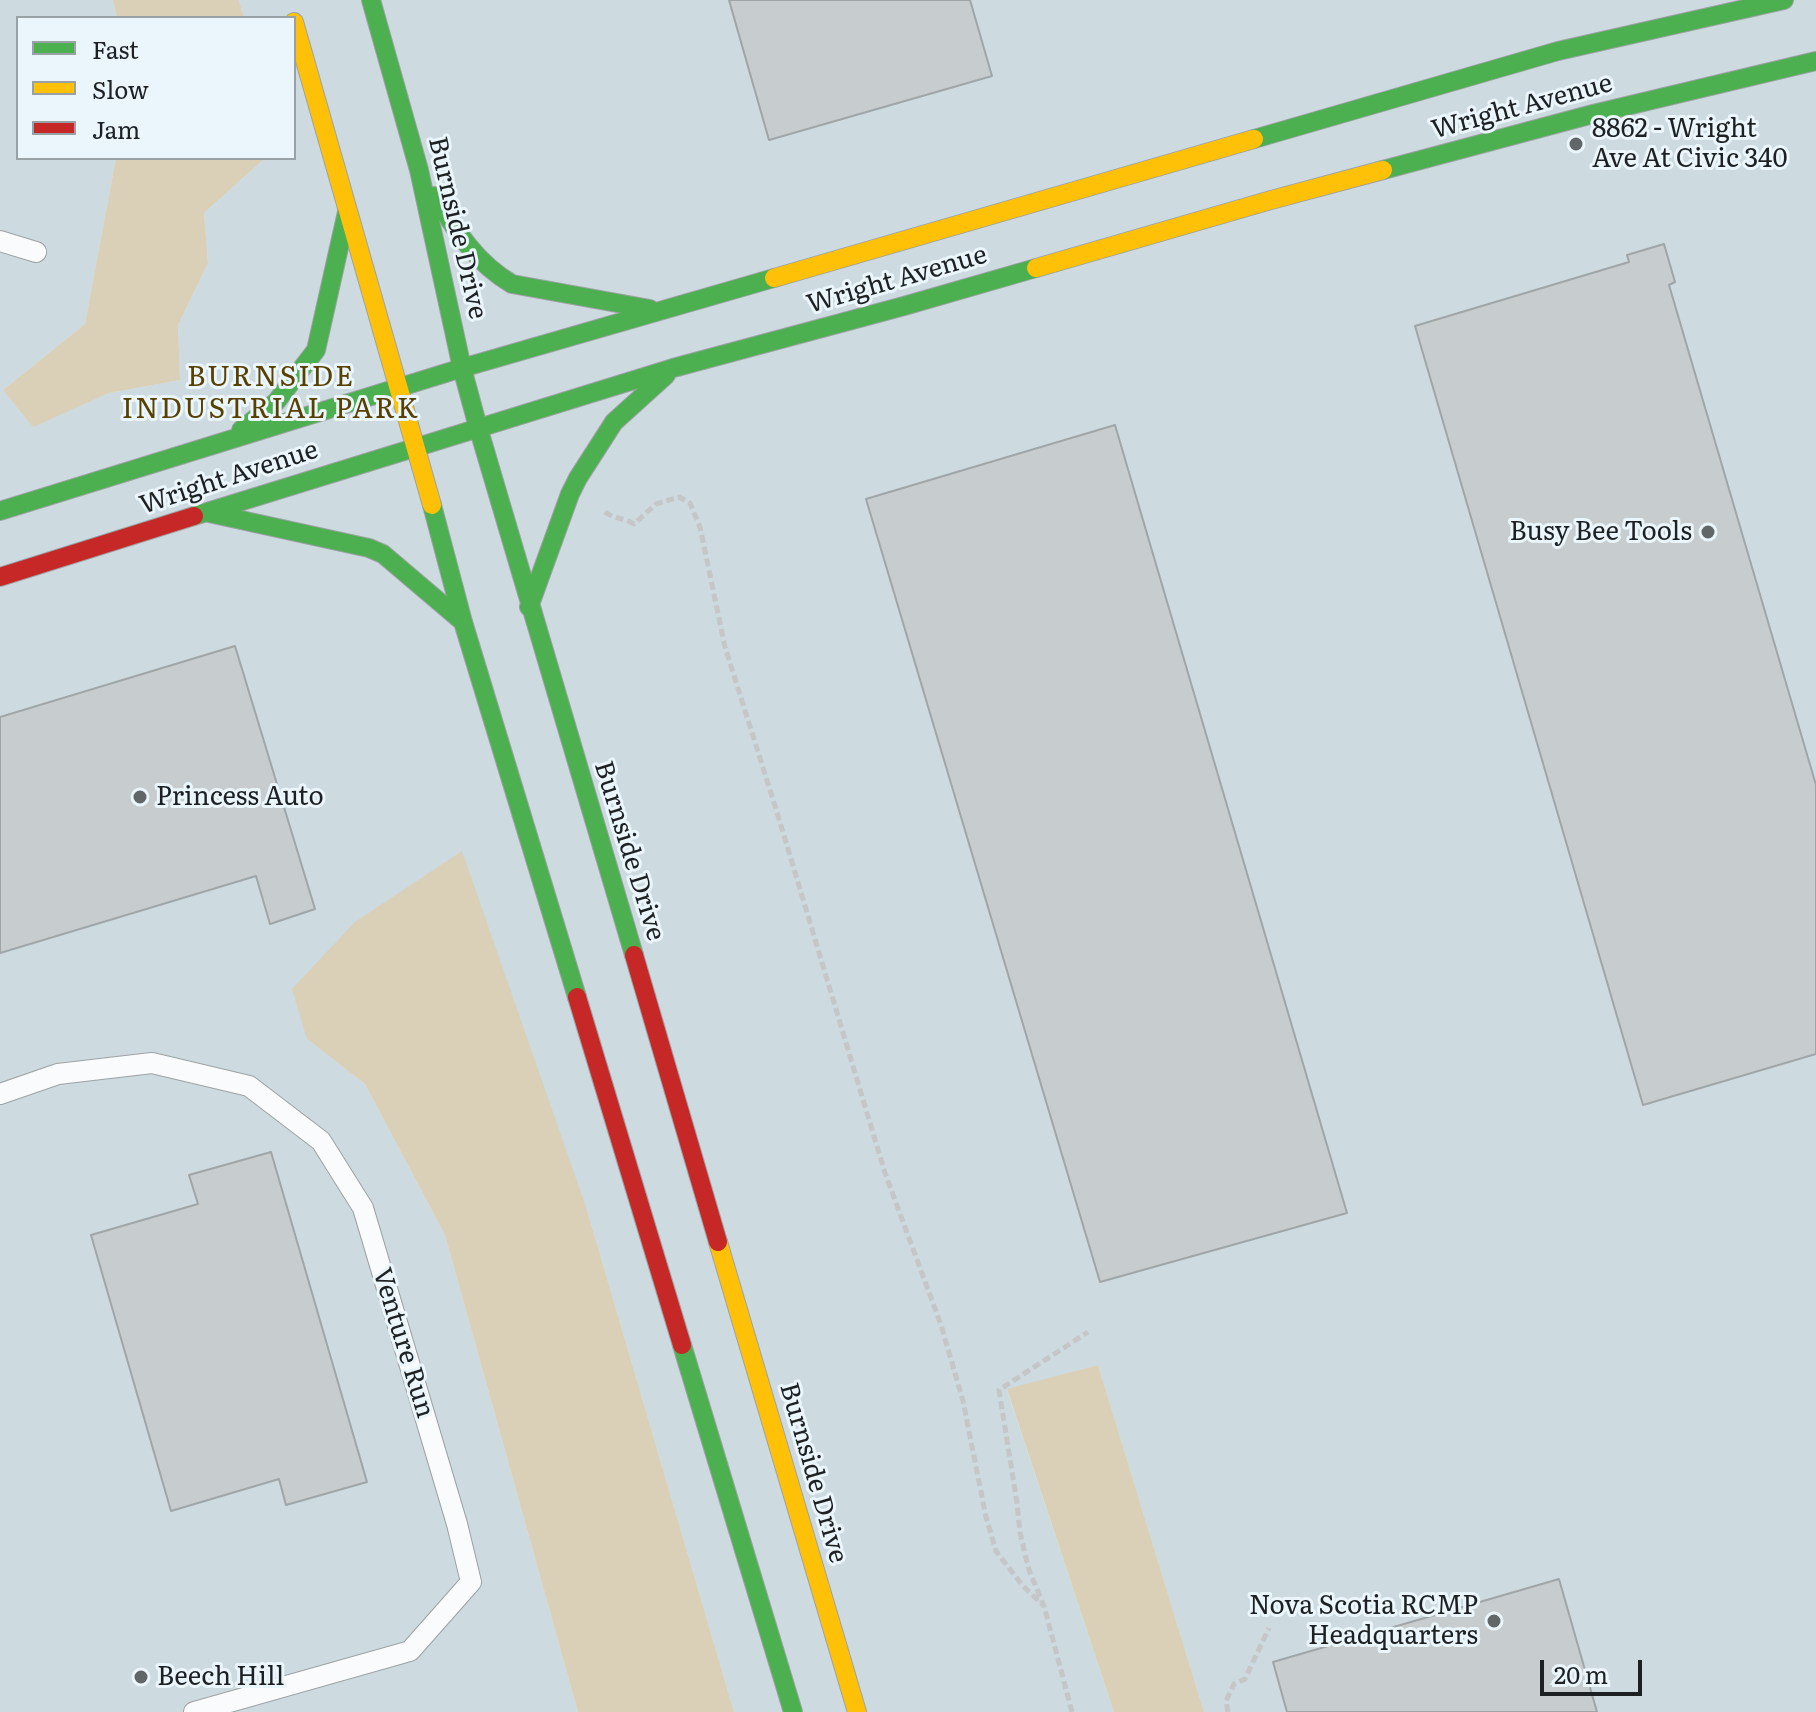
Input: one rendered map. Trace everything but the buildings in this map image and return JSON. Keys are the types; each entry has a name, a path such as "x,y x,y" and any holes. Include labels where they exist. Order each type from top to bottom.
{"main road":[{"name":"Burnside Drive","path":"371,0 419,170 462,368 529,607 857,1712"},
{"name":"Wright Avenue","path":"0,511 399,386 1558,51 1784,0"},
{"path":"296,30 416,446 463,622 793,1712"},
{"name":"Wright Avenue","path":"0,577 673,368 904,306 1271,200 1593,114 1816,61"},
{"path":"419,170 468,250 497,277 512,284 661,311"},
{"path":"232,438 276,402 316,350 348,210"},
{"path":"529,607 578,478 614,422 673,368"},
{"path":"207,513 369,548 383,554 463,622"}],"lane":[{"path":"0,241 36,252"},
{"name":"Venture Run","path":"0,1094 58,1074 152,1063 249,1086 321,1141 363,1208 471,1582 410,1651 194,1712"}],"path":[{"path":"603,510 634,524 656,504 679,497 690,503 700,527 725,647 885,1173 946,1341 963,1401 986,1517 996,1551 1023,1586 1044,1606"},
{"path":"1072,1712 1044,1606 1029,1570 1020,1533 999,1390 1088,1332"},
{"path":"1228,1712 1226,1701 1234,1684 1245,1679 1269,1628"}],"shaded area":[{"path":"0,0 113,0 117,16 16,16 16,160 116,160 85,324 3,390 33,426 109,393 180,380 178,325 208,263 204,213 263,160 296,160 296,16 243,16 239,0 1816,0 1816,1712 1204,1712 1098,1365 1007,1390 1114,1712 734,1712 587,1210 307,1039 365,1084 445,1235 578,1712 0,1712"},
{"path":"113,0 239,0 243,16 117,16"},
{"path":"116,160 263,160 204,213 208,263 178,325 180,380 109,393 33,427 3,390 85,324"},
{"path":"462,851 587,1210 734,1712 578,1712 445,1235 365,1084 307,1039 292,989 355,922"},
{"path":"1098,1365 1204,1712 1114,1712 1007,1389"}],"traffic: fast":[{"path":"371,0 419,170 478,427 634,955"},
{"path":"1254,139 1558,51 1784,0"},
{"path":"1383,170 1593,114 1816,61"},
{"path":"435,196 477,256 512,284 650,309"},
{"path":"241,430 276,402 316,350 347,212"},
{"path":"194,516 673,368 1036,268"},
{"path":"0,511 462,368 774,278"},
{"path":"529,607 578,478 614,422 666,375"},
{"path":"432,505 463,622 577,997"},
{"path":"209,513 369,548 383,554 463,622"},
{"path":"682,1345 793,1712"}],"traffic: slow":[{"path":"296,29 432,505"},
{"path":"774,278 1254,139"},
{"path":"1036,268 1383,170"},
{"path":"718,1242 857,1712"}],"traffic: jam":[{"path":"0,577 194,516"},
{"path":"634,955 718,1242"},
{"path":"577,997 682,1345"}],"place":[{"name":"8862 - Wright Ave At Civic 340","path":"1576,144"},
{"name":"Busy Bee Tools","path":"1708,532"},
{"name":"Princess Auto","path":"140,797"},
{"name":"Nova Scotia RCMP Headquarters","path":"1494,1621"},
{"name":"Beech Hill","path":"141,1677"}],"district":[{"name":"BURNSIDE INDUSTRIAL PARK","path":"271,394"}]}
